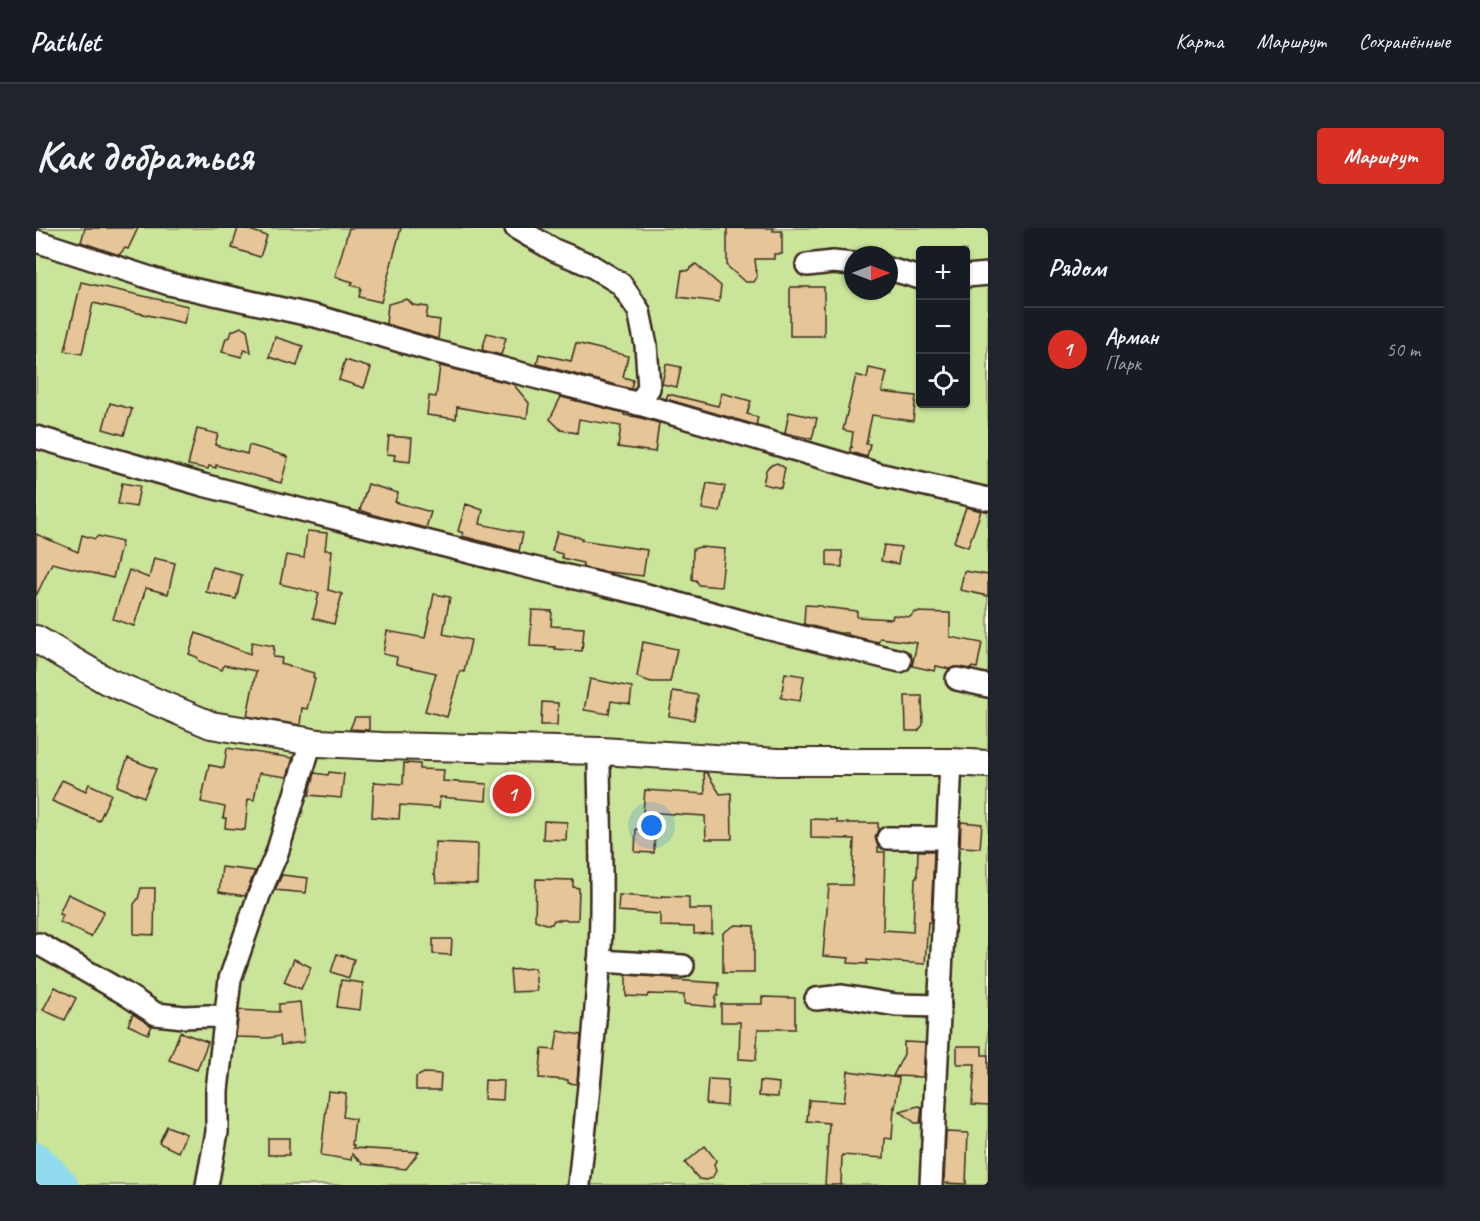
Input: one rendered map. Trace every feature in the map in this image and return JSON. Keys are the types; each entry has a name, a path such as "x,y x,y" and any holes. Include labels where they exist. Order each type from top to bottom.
{"street":[{"path":"516,228 554,250 590,265 621,284 639,310 646,345 649,388 639,404"},
{"path":"36,242 169,284 319,317 434,351 639,404 882,475 988,500"},
{"path":"807,265 844,263"},
{"path":"898,272 916,277"},
{"path":"970,276 988,274"},
{"path":"36,437 214,488 647,595 766,628 900,661"},
{"path":"36,639 107,681 211,725 311,742 382,746 602,751 778,762 988,764"},
{"path":"957,679 988,686"},
{"path":"207,1185 217,1132 217,1089 230,979 277,853 311,742"},
{"path":"579,1185 599,961 601,886 599,766 602,751"},
{"path":"931,1185 951,762"},
{"path":"888,838 947,838"},
{"path":"39,944 156,1014 225,1017"},
{"path":"599,961 683,966"},
{"path":"816,999 842,996 896,1005 940,1006"}],"green space":[{"path":"36,228 988,228 988,1185 36,1185"}],"building":[{"path":"85,228 138,228 128,249 125,248 119,255 81,242"},
{"path":"238,228 267,236 260,257 232,248"},
{"path":"349,228 401,228 381,302 359,297 361,288 351,285 353,282 335,277"},
{"path":"727,228 773,228 773,231 782,231 782,254 774,254 774,259 755,259 757,277 754,282 745,282 727,266"},
{"path":"696,264 721,286 719,302 678,297 682,270 687,271"},
{"path":"81,282 188,306 184,323 93,303 82,354 65,351"},
{"path":"790,287 824,287 824,336 790,336"},
{"path":"407,299 413,305 428,307 426,318 440,320 438,339 386,324 388,304"},
{"path":"241,327 247,329 251,352 244,350 242,357 222,352 226,338 230,337 232,331"},
{"path":"487,333 506,338 501,355 482,350"},
{"path":"275,337 303,346 297,366 269,357"},
{"path":"576,343 628,356 623,377 633,380 631,389 537,364 539,354 571,361"},
{"path":"345,360 371,368 364,388 339,380"},
{"path":"666,364 681,367 677,387 662,384"},
{"path":"440,366 513,384 529,403 527,418 457,407 456,419 427,415 429,396 436,397"},
{"path":"869,368 887,372 882,392 916,396 913,421 872,415 866,444 870,444 867,457 850,452 850,448 853,447 851,447 853,432 843,430 856,375 867,378"},
{"path":"722,393 751,401 747,414 758,417 756,425 666,399 668,394 718,406"},
{"path":"561,397 659,423 655,452 618,447 621,426 579,419 577,433 561,430 550,419"},
{"path":"110,403 132,409 124,435 103,429"},
{"path":"789,412 817,418 812,439 785,433"},
{"path":"197,429 218,434 215,445 247,454 249,445 286,456 288,458 281,483 216,465 216,468 209,466 208,469 188,465"},
{"path":"389,436 412,438 410,462 394,460 395,455 387,454"},
{"path":"777,463 785,468 781,488 763,484 766,470"},
{"path":"122,483 140,486 136,507 118,504"},
{"path":"707,483 725,486 720,512 702,509"},
{"path":"368,484 398,493 395,502 431,512 426,528 360,510"},
{"path":"466,504 483,510 480,524 523,533 519,551 462,536 463,533 458,531"},
{"path":"966,507 981,511 968,547 954,542"},
{"path":"307,531 327,533 325,550 332,550 328,590 342,594 334,624 313,618 319,593 280,584 286,555 304,558"},
{"path":"557,532 582,538 581,540 647,550 643,576 582,567 583,563 562,558 562,554 552,551"},
{"path":"36,534 78,552 82,535 122,542 113,578 52,563 36,596"},
{"path":"884,545 901,547 898,564 881,561"},
{"path":"700,547 725,549 721,587 699,585 696,580 692,580 693,549"},
{"path":"827,551 842,551 842,567 827,566"},
{"path":"154,558 175,563 168,594 146,588 134,626 113,619 129,570 149,578"},
{"path":"212,567 242,575 236,599 206,592"},
{"path":"964,571 988,575 988,596 960,590"},
{"path":"434,594 450,597 443,634 471,640 464,672 460,671 447,717 425,711 436,673 396,664 397,657 383,654 387,631 425,638"},
{"path":"805,605 857,611 857,617 892,619 893,615 910,617 915,612 950,613 950,637 982,643 977,668 954,667 950,669 936,666 935,671 912,666 917,643 880,638 878,642 804,624"},
{"path":"532,610 552,611 551,626 584,628 582,651 530,646"},
{"path":"196,633 250,654 252,642 274,646 273,657 282,658 281,664 314,673 315,678 307,709 302,708 300,725 247,716 256,671 224,665 222,670 199,661 197,657 189,654"},
{"path":"643,642 677,649 670,682 651,682 637,677"},
{"path":"785,673 804,676 800,701 781,698"},
{"path":"590,679 632,687 630,704 611,701 609,714 584,710"},
{"path":"673,691 698,695 694,720 669,716"},
{"path":"905,696 922,696 923,725 918,731 906,731"},
{"path":"542,702 558,703 557,725 541,725"},
{"path":"355,717 369,717 369,730 350,729"},
{"path":"227,748 293,758 287,777 259,773 254,800 248,799 245,830 225,828 226,818 223,818 225,807 201,802 209,765 224,768"},
{"path":"128,758 156,769 144,797 117,786"},
{"path":"404,763 420,764 420,769 444,770 443,781 487,784 486,801 440,797 439,808 400,805 399,819 372,817 374,782 403,784"},
{"path":"329,772 344,774 341,798 309,795 315,773 328,775"},
{"path":"704,772 707,773 720,794 731,793 732,839 706,839 705,816 643,812 645,790 705,794"},
{"path":"62,780 86,791 89,784 111,794 99,821 52,801"},
{"path":"811,819 837,820 837,823 878,823 875,837 878,852 885,852 883,930 913,932 918,851 934,851 931,922 928,922 925,964 867,960 867,964 848,963 849,958 823,956 829,885 852,885 854,839 811,838"},
{"path":"544,821 567,822 566,840 543,839"},
{"path":"961,822 982,824 980,848 960,847"},
{"path":"636,829 655,830 654,853 635,852"},
{"path":"435,842 478,844 477,884 436,883 434,875"},
{"path":"222,867 255,871 245,896 219,892"},
{"path":"282,875 308,878 306,893 275,890"},
{"path":"536,879 573,880 573,887 579,888 578,920 554,920 552,924 546,924 535,920"},
{"path":"141,888 155,888 154,935 134,934 134,904"},
{"path":"68,894 104,911 91,937 60,922 63,915 59,914"},
{"path":"619,895 689,897 689,909 712,909 712,933 694,934 694,927 660,926 660,914 618,911"},
{"path":"735,925 754,926 754,973 723,973 723,933"},
{"path":"433,939 452,939 451,955 433,954"},
{"path":"337,954 354,959 349,978 331,972"},
{"path":"294,959 311,967 301,989 284,982"},
{"path":"535,968 537,991 512,992 510,970"},
{"path":"626,975 719,983 715,1007 684,1004 684,995 626,996"},
{"path":"341,980 363,983 360,1010 337,1007"},
{"path":"55,987 76,998 65,1020 43,1010"},
{"path":"762,997 795,998 795,1029 758,1029 756,1060 739,1059 740,1022 721,1022 721,1004 762,1004"},
{"path":"300,1002 304,1042 281,1045 280,1036 236,1037 239,1010 279,1012 279,1004"},
{"path":"133,1014 152,1026 148,1034 128,1025"},
{"path":"558,1031 581,1035 577,1084 568,1083 568,1080 539,1078 542,1049 555,1050"},
{"path":"180,1032 208,1042 197,1070 169,1060"},
{"path":"904,1042 925,1043 923,1077 893,1076 904,1054"},
{"path":"957,1046 982,1046 982,1055 988,1055 988,1106 972,1105 975,1064 957,1064"},
{"path":"848,1071 899,1078 892,1139 885,1138 884,1158 842,1155 841,1185 825,1185 829,1123 807,1121 809,1100 844,1102"},
{"path":"424,1073 441,1074 440,1090 416,1090 416,1077"},
{"path":"708,1079 728,1080 727,1106 706,1104"},
{"path":"485,1080 504,1081 503,1100 484,1099"},
{"path":"760,1081 779,1083 778,1097 759,1096"},
{"path":"328,1091 346,1093 343,1117 355,1119 353,1148 419,1152 406,1169 363,1164 352,1154 351,1160 321,1155"},
{"path":"922,1107 920,1123 915,1123 900,1111"},
{"path":"167,1126 186,1134 178,1152 159,1143"},
{"path":"946,1132 968,1133 966,1184 944,1183"},
{"path":"268,1138 289,1138 289,1155 268,1155"},
{"path":"705,1146 716,1160 714,1165 716,1171 712,1178 707,1180 699,1179 685,1163"}],"waterway":[{"path":"36,1159 61,1185"}],"place":[{"name":"Арман","path":"512,794"}]}
